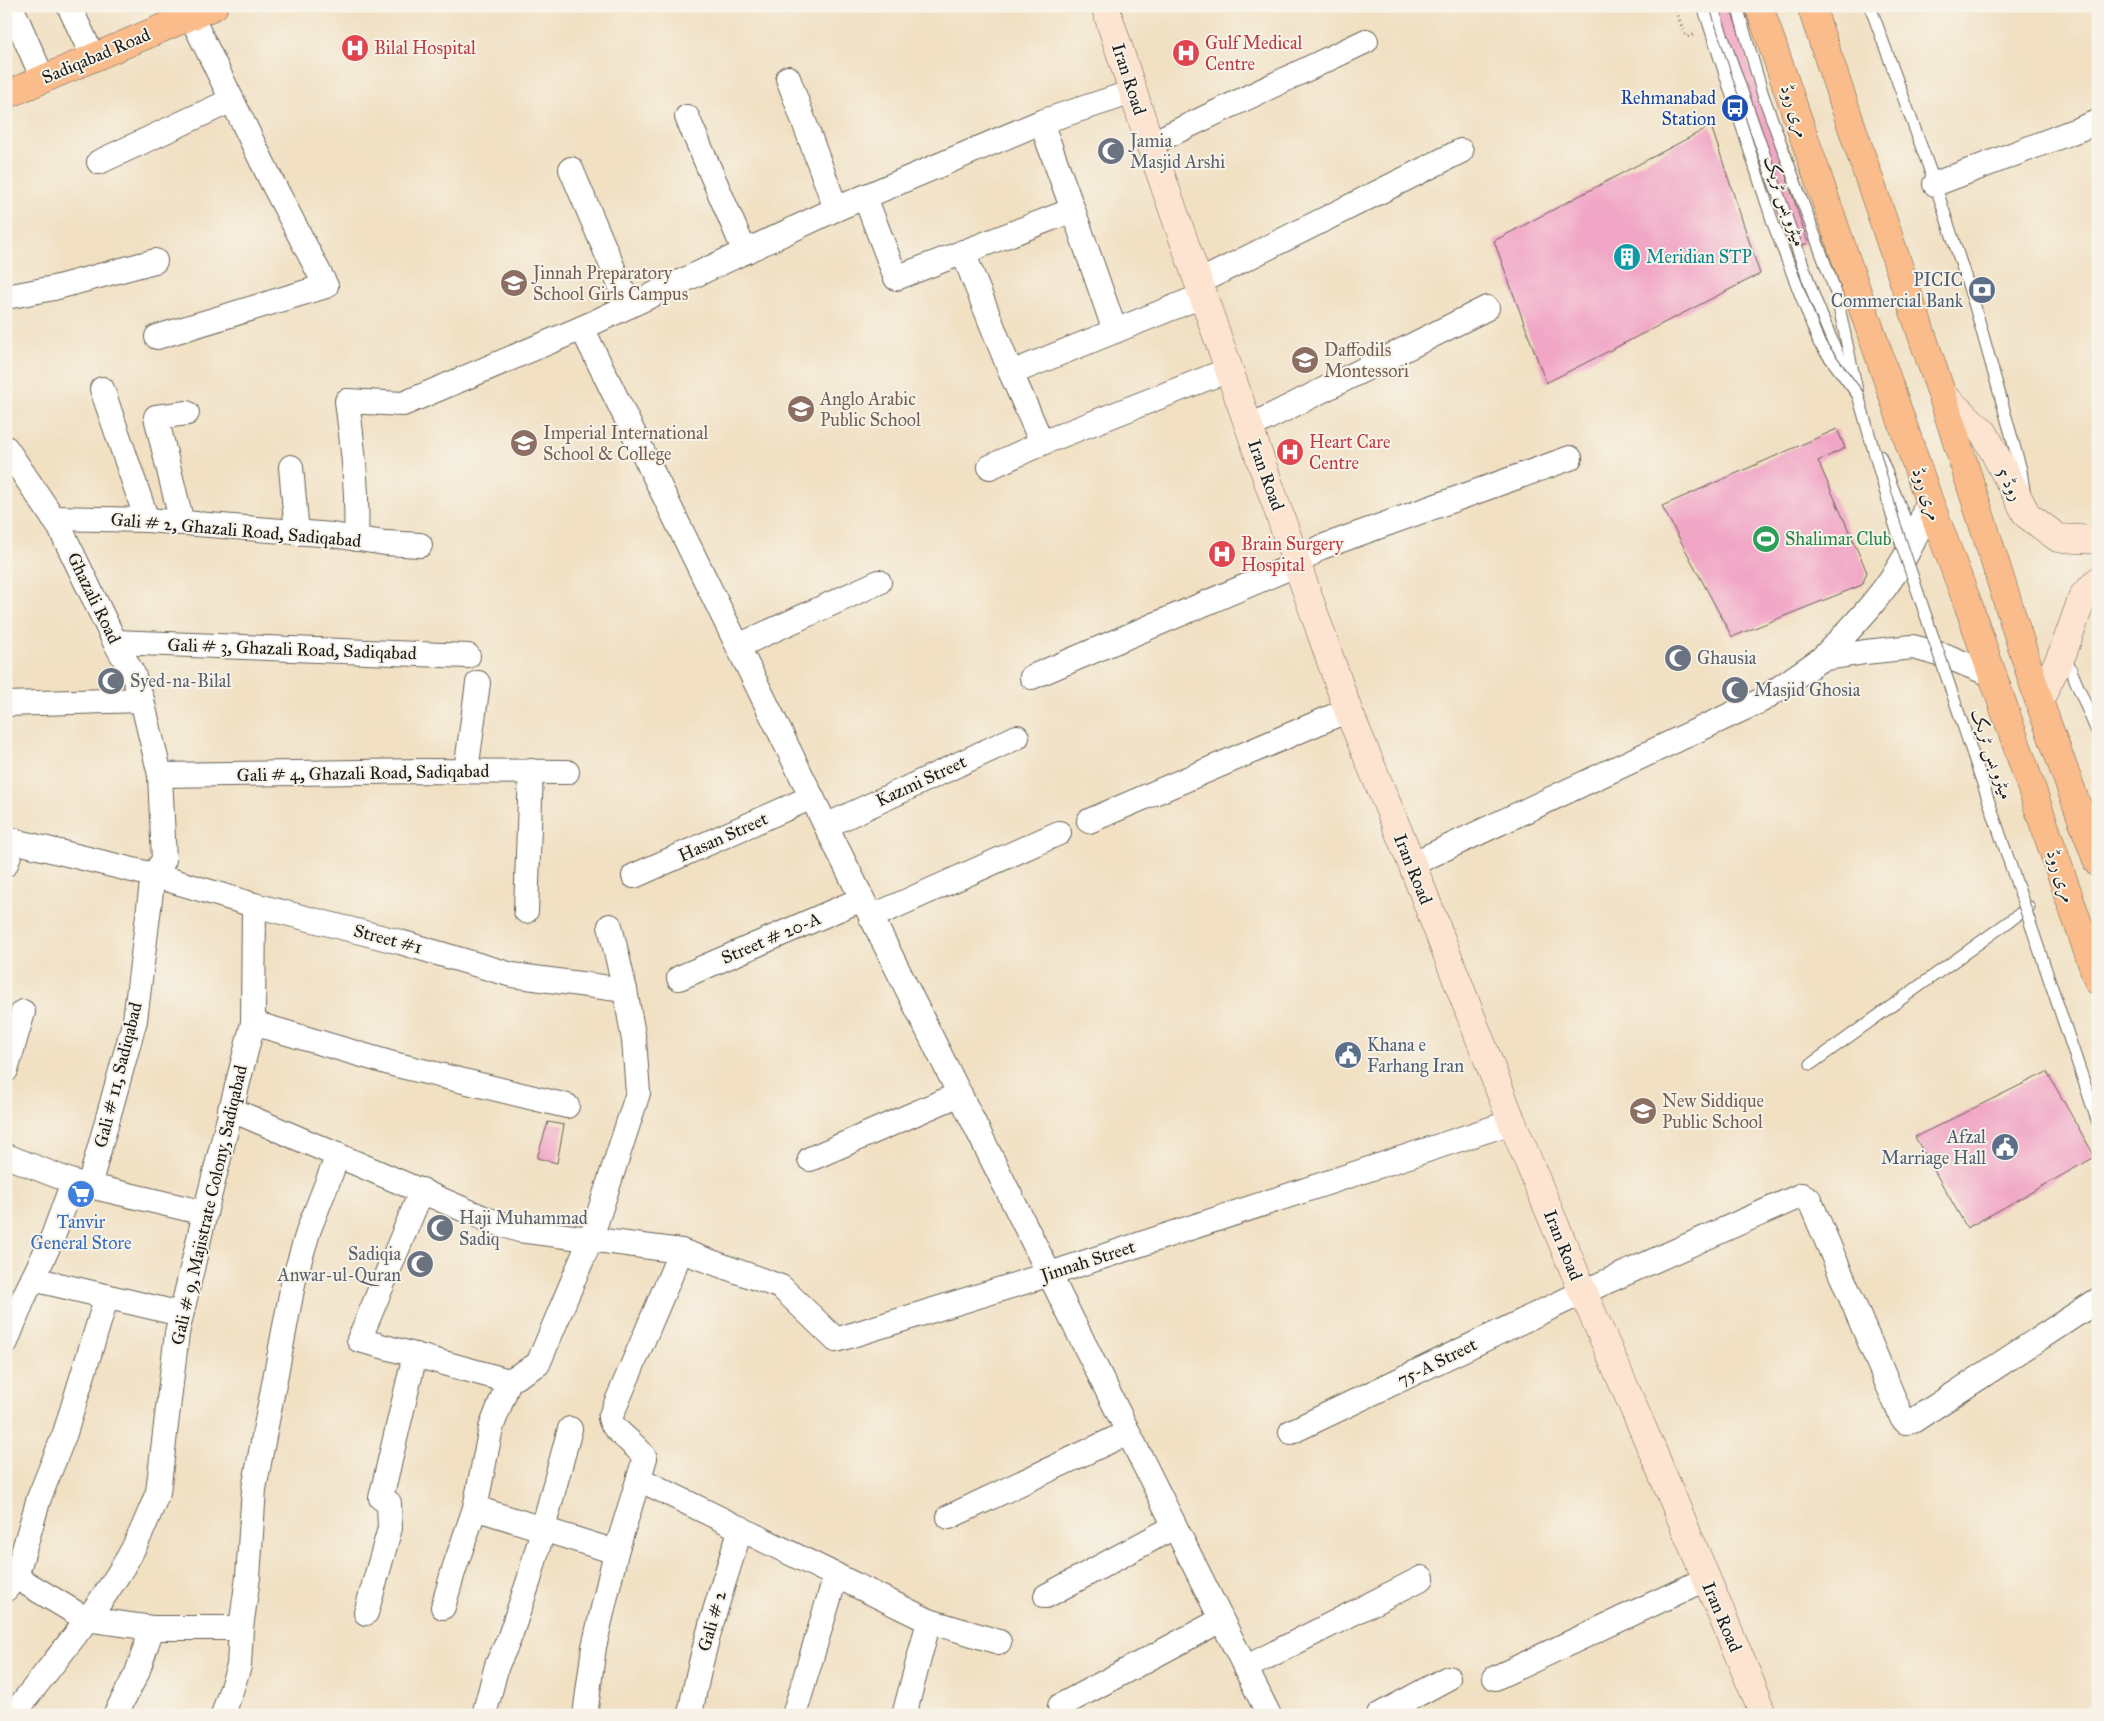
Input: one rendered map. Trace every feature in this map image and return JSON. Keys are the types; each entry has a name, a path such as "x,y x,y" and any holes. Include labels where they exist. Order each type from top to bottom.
{"main road":[{"name":"Iran Road","path":"1105,6 1150,144 1202,289 1228,370 1348,710 1412,864 1512,1122 1764,1715"},
{"name":"مری روڈ","path":"1759,6 1928,498 1968,604 2098,981"},
{"path":"1811,6 1942,395 2039,701 2098,863"},
{"name":"Sadiqabad Road","path":"6,95 203,11"},
{"name":"روڈ 5","path":"1942,395 1984,433 2026,514 2058,538 2098,540"},
{"path":"2039,701 2063,652 2083,596 2098,581"}],"street":[{"path":"11,6 43,79"},
{"path":"69,6 92,57"},
{"path":"156,337 326,286 232,100 203,11"},
{"path":"1150,144 1366,41"},
{"path":"788,78 836,209"},
{"path":"356,539 358,510 355,462 347,401 403,404 582,328 836,209 1040,122 1133,92"},
{"path":"99,162 232,100"},
{"path":"687,117 745,252"},
{"path":"1040,122 1115,331"},
{"path":"1935,184 2098,122"},
{"path":"1012,373 1115,331 1202,289 1460,151"},
{"path":"572,169 629,306"},
{"path":"865,197 896,278 1073,210"},
{"path":"963,252 1042,443"},
{"path":"6,297 54,288 155,261"},
{"path":"1249,426 1487,308"},
{"path":"582,328 866,908 1269,1715"},
{"path":"990,467 1042,443 1228,370"},
{"path":"102,389 147,520"},
{"path":"182,523 156,417 187,412"},
{"name":"Ghazali Road","path":"6,448 60,528 115,642 133,674 142,700 160,775 164,860 154,875"},
{"path":"1032,677 1298,564 1318,548 1570,458"},
{"path":"291,467 297,533"},
{"path":"1412,864 1762,700 1822,659 1858,622 1892,580 1914,540 1928,498"},
{"name":"Gali # 2, Ghazali Road, Sadiqabad","path":"53,518 147,520 420,545"},
{"path":"738,646 879,582"},
{"name":"Gali # 3, Ghazali Road, Sadiqabad","path":"115,642 468,656"},
{"path":"1822,659 1913,647 1946,656 1992,675"},
{"path":"466,771 478,683"},
{"path":"6,704 142,700"},
{"path":"1089,820 1348,710"},
{"name":"Kazmi Street","path":"826,826 1017,737"},
{"name":"Gali # 4, Ghazali Road, Sadiqabad","path":"160,775 466,771 567,772"},
{"path":"526,911 531,772"},
{"name":"Hasan Street","path":"634,876 812,797"},
{"name":"Street # 20-A","path":"679,978 1059,833"},
{"path":"6,864 10,840"},
{"name":"Street #1","path":"10,840 154,875 254,905 400,942 512,975 625,990"},
{"name":"Gali # 11, Sadiqabad","path":"6,1342 33,1279 81,1184 135,1020 154,875"},
{"name":"Gali # 9, Majistrate Colony, Sadiqabad","path":"13,1715 125,1564 158,1492 177,1333 230,1109 253,1023 254,905"},
{"path":"443,1607 454,1568 475,1508 491,1428 509,1381 538,1364 591,1238 638,1093 634,1040 610,926"},
{"path":"6,1069 23,1012"},
{"path":"253,1023 393,1064 567,1106"},
{"path":"810,1158 960,1094"},
{"path":"230,1109 486,1218 519,1230 682,1251 610,1418 610,1422 641,1451 645,1458 616,1552 594,1647 585,1715"},
{"name":"Jinnah Street","path":"682,1251 781,1287 836,1340 1050,1274 1512,1122"},
{"path":"223,1715 239,1666 254,1489 294,1280 309,1229 338,1155"},
{"path":"6,1156 81,1184 205,1213"},
{"path":"422,1190 359,1340 509,1381"},
{"name":"75-A Street","path":"1291,1432 1583,1292 1802,1195 1806,1196 1902,1418 1906,1422 1913,1421 2098,1300"},
{"path":"33,1279 181,1314"},
{"path":"107,1296 65,1433 39,1498 11,1583 86,1619 152,1628 241,1628"},
{"path":"366,1613 390,1528 389,1503 381,1498 398,1420 415,1355"},
{"path":"484,1715 497,1665 509,1639 542,1530 570,1429"},
{"path":"949,1517 1127,1433"},
{"path":"639,1479 929,1621 999,1642"},
{"path":"475,1508 616,1552"},
{"path":"1046,1596 1174,1527"},
{"name":"Gali # 2","path":"690,1715 695,1682 710,1623 741,1528"},
{"path":"794,1715 836,1575"},
{"path":"1245,1668 1422,1578"},
{"path":"1495,1678 1706,1579"},
{"path":"1060,1706 1221,1620"},
{"path":"909,1713 929,1621"},
{"path":"118,1714 137,1673 152,1628"},
{"path":"1379,1715 1448,1678"}],"lane":[{"name":"میٹرو بس ٹریک","path":"1703,6 1774,226 1819,343 1858,395"},
{"path":"1712,6 1815,300 1914,540"},
{"name":"میٹرو بس ٹریک","path":"1737,6 1763,95 1836,293 1858,395 1894,522 2098,1123"},
{"path":"1870,6 1935,184 1974,303 2022,470 2026,514"},
{"path":"2063,652 2098,734"},
{"path":"1811,1064 2029,907"}],"path":[{"path":"1674,6 1686,38"}],"building":[{"path":"1710,6 1730,6 1808,243 1793,248"},
{"name":"Meridian STP","path":"1711,126 1760,274 1546,383 1494,241"},
{"name":"Shalimar Club","path":"1837,429 1845,448 1818,461 1867,572 1862,585 1732,637 1662,506"},
{"name":"Afzal Marriage Hall","path":"2047,1072 2095,1157 1967,1228 1915,1137"},
{"path":"548,1122 564,1125 557,1163 537,1158"},
{"path":"2098,1707 2098,1715 2080,1715"}],"place":[{"name":"Bilal Hospital","path":"355,48"},
{"name":"Gulf Medical Centre","path":"1186,53"},
{"name":"Rehmanabad Station","path":"1735,108"},
{"name":"Jamia Masjid Arshi","path":"1111,151"},
{"name":"Meridian STP","path":"1627,257"},
{"name":"Jinnah Preparatory School Girls Campus","path":"514,283"},
{"name":"PICIC Commercial Bank","path":"1982,290"},
{"name":"Daffodils Montessori","path":"1305,360"},
{"name":"Anglo Arabic Public School","path":"801,409"},
{"name":"Imperial International School & College","path":"524,443"},
{"name":"Heart Care Centre","path":"1290,452"},
{"name":"Shalimar Club","path":"1766,539"},
{"name":"Brain Surgery Hospital","path":"1222,554"},
{"name":"Ghausia","path":"1678,658"},
{"name":"Syed-na-Bilal","path":"111,681"},
{"name":"Masjid Ghosia","path":"1735,690"},
{"name":"Khana e Farhang Iran","path":"1348,1055"},
{"name":"New Siddique Public School","path":"1643,1111"},
{"name":"Afzal Marriage Hall","path":"2005,1147"},
{"name":"Tanvir General Store","path":"81,1194"},
{"name":"Haji Muhammad Sadiq","path":"440,1228"},
{"name":"Sadiqia Anwar-ul-Quran","path":"420,1264"}]}
